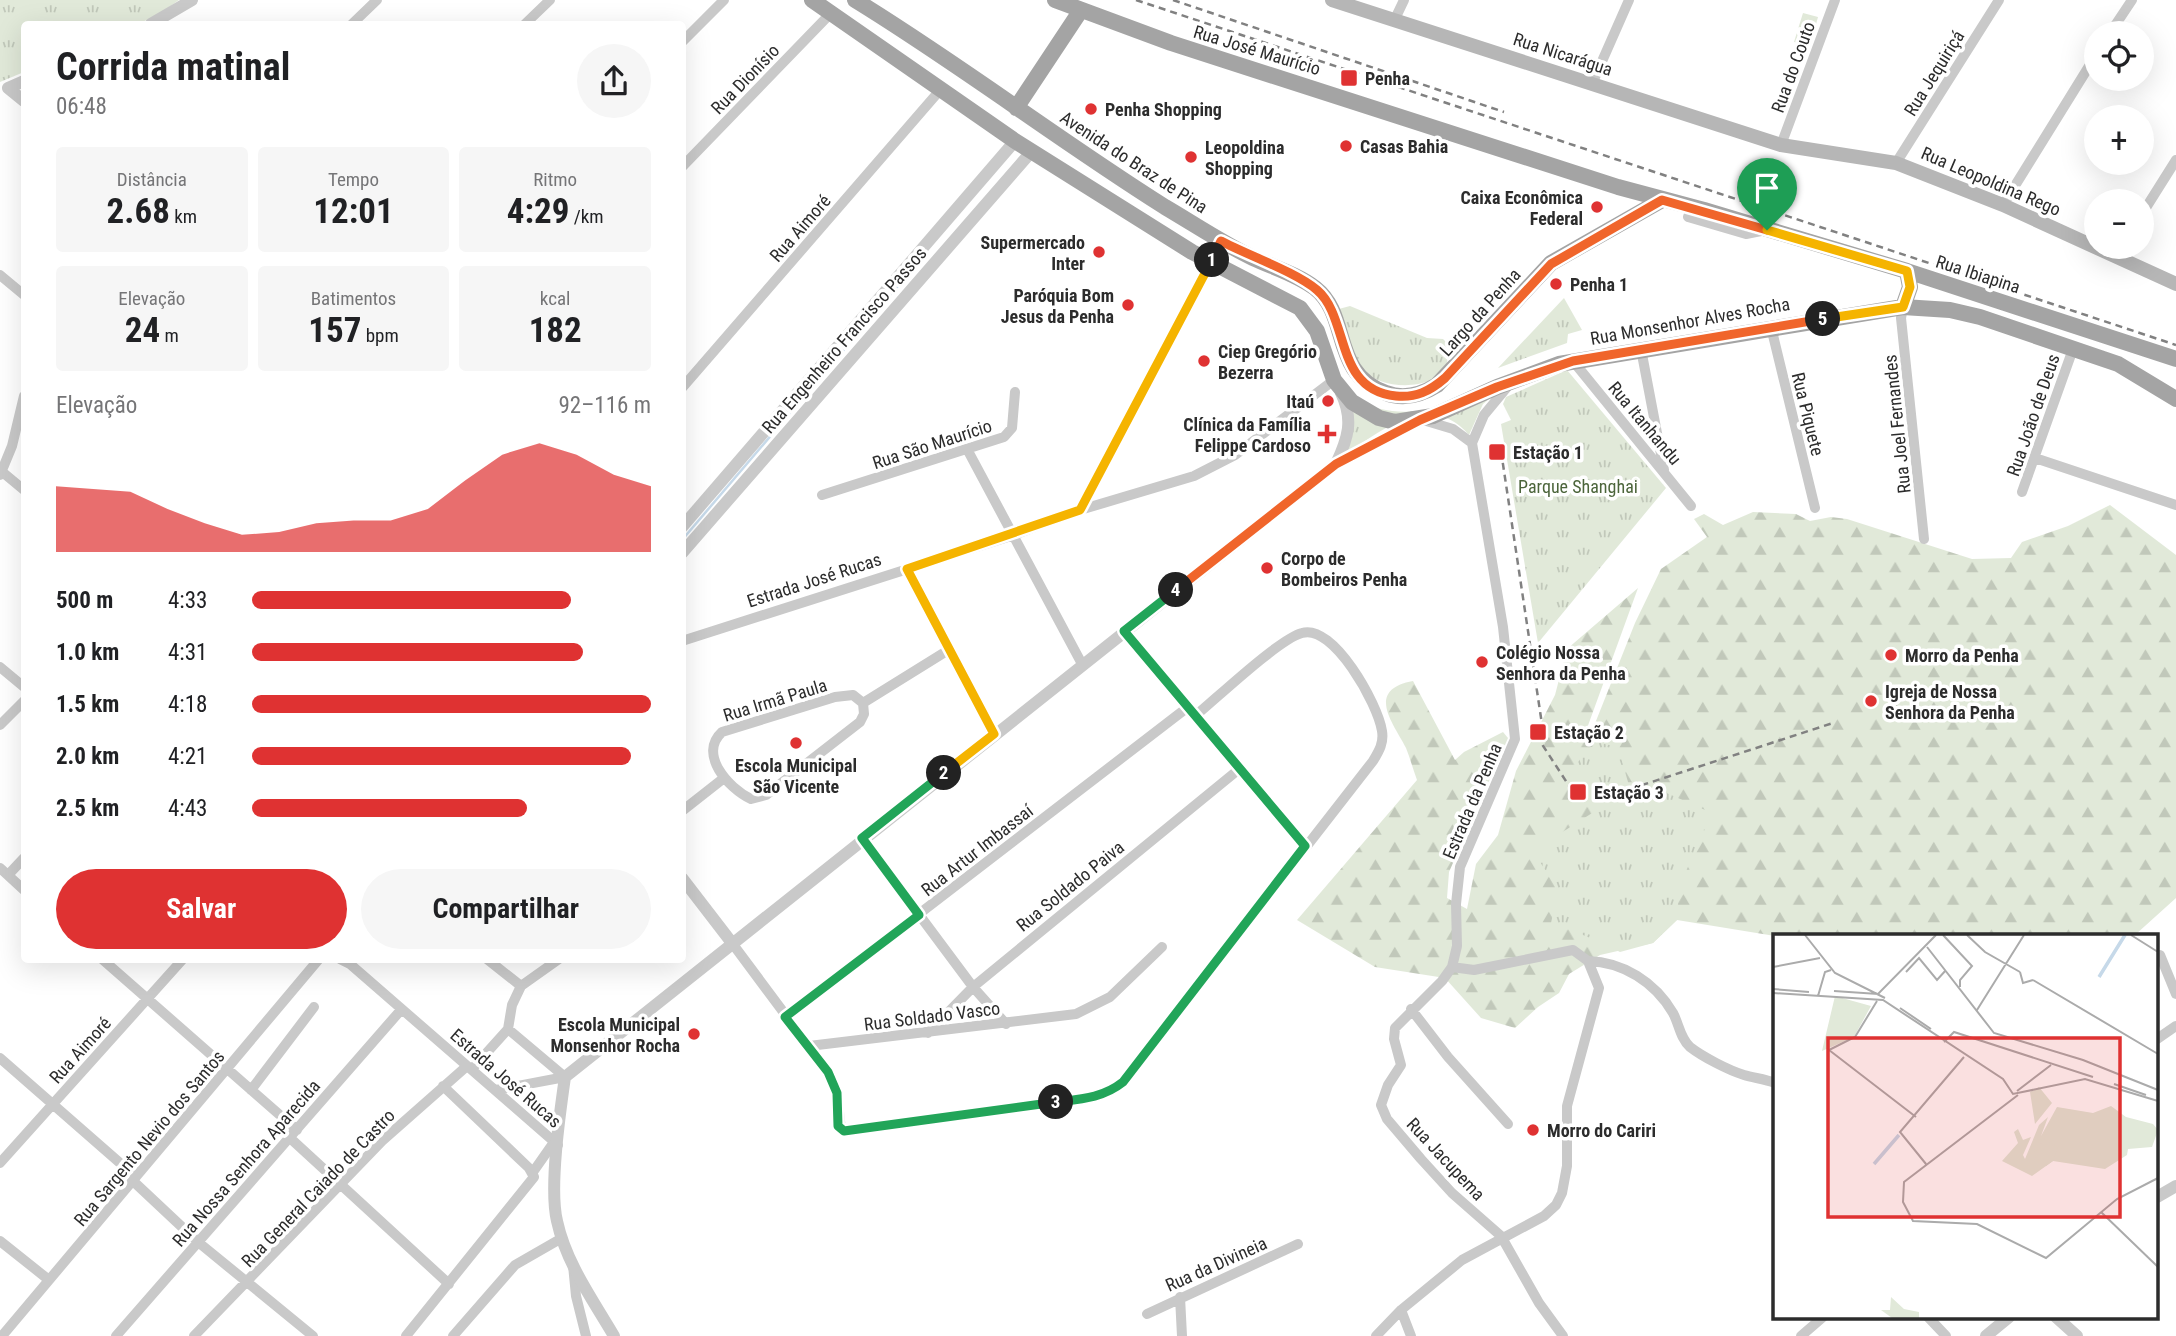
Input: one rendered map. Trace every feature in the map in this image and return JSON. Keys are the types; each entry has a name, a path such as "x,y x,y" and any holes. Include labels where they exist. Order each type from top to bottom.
{"main road":[{"path":"812,0 1015,141 1210,263 1300,308 1317,331 1334,380 1352,402 1379,418 1395,422 1420,420 1512,382 1573,361"},
{"name":"Avenida do Braz de Pina","path":"855,0 878,6 1016,108 1221,241 1318,290 1331,307 1339,337 1353,369 1360,376"},
{"name":"Rua José Maurício","path":"1055,0 1171,43 1662,200"},
{"name":"Rua Nicarágua","path":"1332,0 1781,145"},
{"path":"861,32 878,6"},
{"path":"1016,108 1081,10"},
{"name":"Rua Leopoldina Rego","path":"1781,145 1896,163 2084,238"},
{"name":"Rua Ibiapina","path":"1662,200 1690,212 1767,230 1907,271 2176,359"},
{"name":"Largo da Penha","path":"1360,376 1369,386 1392,396 1428,391 1453,370 1551,264 1662,200"},
{"name":"Rua Leopoldina Rego","path":"2131,259 2176,284"},
{"path":"1903,307 1910,287 1907,271"},
{"name":"Rua Monsenhor Alves Rocha","path":"1573,361 1903,307 1950,310 1980,317 2073,349"},
{"path":"2073,349 2128,369 2176,399"}],"street":[{"path":"156,21 192,0"},
{"path":"355,21 377,0"},
{"path":"528,21 550,0"},
{"path":"686,38 724,0"},
{"path":"1394,20 1404,0"},
{"path":"1592,84 1629,0"},
{"name":"Rua do Couto","path":"1781,145 1835,0"},
{"name":"Rua Jequiriçá","path":"1896,163 1998,0"},
{"path":"2118,21 2132,0"},
{"name":"Rua Dionísio","path":"686,163 831,13"},
{"path":"2003,205 2084,74"},
{"path":"4,92 21,83"},
{"name":"Rua Aimoré","path":"686,383 941,89"},
{"path":"4,92 21,100"},
{"name":"Rua Engenheiro Francisco Passos","path":"686,547 1015,141"},
{"name":"Rua Engenheiro Francisco Passos","path":"686,523 1031,151"},
{"path":"2154,195 2176,160"},
{"path":"988,173 1002,185"},
{"path":"1080,510 1221,241"},
{"path":"0,275 21,292"},
{"name":"Rua Joel Fernandes","path":"1903,307 1901,318 1924,539"},
{"name":"Rua Piquete","path":"1771,327 1815,508"},
{"path":"1641,349 1664,471"},
{"name":"Rua João de Deus","path":"2022,492 2073,349"},
{"name":"Rua Itanhandu","path":"1573,361 1691,506"},
{"path":"1334,380 1345,402 1349,427 1336,464"},
{"name":"Estrada José Rucas","path":"686,640 1011,536 1080,510 1174,483 1214,467 1334,380"},
{"path":"496,1090 565,1077 862,838 1336,464 1420,420 1453,429 1472,443 1483,415 1512,382"},
{"name":"Rua São Maurício","path":"822,495 1009,434 1014,417 1015,392"},
{"path":"21,406 1,472 21,488"},
{"name":"Estrada da Penha","path":"1452,967 1457,946 1456,904 1460,867 1516,739 1503,627 1472,443"},
{"path":"967,449 1011,536 1082,664"},
{"path":"2035,458 2176,505"},
{"path":"907,569 994,734"},
{"path":"1124,631 1238,770 1305,846"},
{"path":"686,883 828,1072 837,1093 838,1126 844,1131 1094,1097 1110,1092 1131,1072 1373,761 1382,742 1379,718 1354,670 1321,635 1304,632 1290,637 1195,716"},
{"path":"686,808 724,778 751,799 766,795 860,722 864,714 863,703 950,649"},
{"path":"0,667 21,684"},
{"name":"Rua Irmã Paula","path":"724,778 712,750 714,740 722,732 835,697 853,695 863,703"},
{"path":"0,725 21,704"},
{"name":"Rua Artur Imbassaí","path":"785,1017 1188,707"},
{"name":"Rua Soldado Paiva","path":"928,1033 973,987 1238,770"},
{"path":"862,838 973,987 1006,1024"},
{"path":"21,860 4,871 21,887"},
{"name":"Rua Soldado Vasco","path":"809,1046 1065,1016 1097,1006 1110,997 1163,947"},
{"path":"1376,1336 1401,1310 1462,1260 1501,1236 1544,1216 1556,1205 1562,1193 1567,1166 1567,1106 1598,996 1598,981 1588,961 1573,950 1474,970 1452,967"},
{"path":"2160,955 2176,994"},
{"path":"1588,961 1605,961 1625,967 1639,978 1667,1005 1682,1037 1694,1049 1742,1074 1773,1082"},
{"path":"106,963 251,1090 339,1184 449,1284"},
{"name":"Rua Aimoré","path":"0,1163 179,963"},
{"name":"Rua Sargento Nevio dos Santos","path":"2,1336 316,963"},
{"name":"Estrada José Rucas","path":"348,963 400,1011 556,1143 555,1206 562,1238 573,1264 614,1336"},
{"path":"492,963 521,986"},
{"path":"550,963 521,986 512,1005 508,1029 565,1077"},
{"name":"Rua Jacupema","path":"1452,967 1393,1032 1401,1065 1388,1085 1381,1105 1388,1119 1452,1193 1501,1236 1539,1303 1563,1336"},
{"path":"251,1090 314,1007"},
{"path":"1412,1009 1448,1057 1508,1124"},
{"name":"Rua Nossa Senhora Aparecida","path":"116,1336 400,1011"},
{"path":"2158,1038 2176,1026"},
{"name":"Rua General Caiado de Castro","path":"194,1336 339,1184 443,1086 469,1068 508,1029"},
{"path":"0,1058 135,1179 198,1242 313,1336"},
{"path":"405,1336 531,1184 531,1170 556,1143 565,1077"},
{"path":"443,1086 531,1170"},
{"path":"2158,1196 2176,1186"},
{"path":"453,1336 515,1265 562,1238"},
{"path":"0,1241 49,1280"},
{"name":"Rua da Divineia","path":"1147,1314 1298,1244"},
{"path":"573,1264 576,1296 586,1336"},
{"path":"1180,1297 1182,1336"},
{"path":"1401,1310 1411,1336"},
{"path":"1801,1336 1822,1318"},
{"path":"1929,1318 1946,1336"},
{"path":"1986,1336 2008,1318"},
{"path":"2057,1318 2077,1336"}],"green space":[{"path":"0,0 179,0 157,16 144,21 21,21 21,73 0,82"},
{"path":"1803,13 1818,17 1810,46 1794,42"},
{"path":"1564,298 1582,330 1568,334 1567,343 1498,368"},
{"path":"1350,306 1427,338 1443,339 1447,343 1448,357 1440,374 1419,384 1407,385 1371,377 1353,357 1335,310"},
{"name":"Parque Shanghai","path":"1567,370 1666,488 1538,643 1501,424 1511,420 1503,404 1506,397"},
{"path":"1505,386 1483,404 1469,435 1454,422 1438,416 1422,415 1388,427 1342,457 1355,398 1373,407 1411,412 1448,405"},
{"path":"2110,505 2176,555 2176,898 2136,934 1773,936 1677,920 1653,943 1600,955 1569,974 1559,993 1538,1007 1515,1028 1481,1018 1445,978 1375,967 1297,920 1417,780 1406,748 1390,718 1386,700 1398,685 1413,681 1455,760 1464,752 1503,732 1508,738 1449,872 1447,898 1467,909 1476,864 1498,835 1516,771 1555,695 1567,649 1638,588 1582,742 1592,731 1635,623 1661,569 1707,537 1694,519 1704,514 1723,525 1753,512 1796,514 1810,521 1831,517 1847,519 1972,559 2011,558 2022,542 2068,526"},
{"path":"1600,743 1618,747 1630,789 1653,787 1712,813 1679,887 1677,920 1653,943 1620,952 1551,923 1558,890 1533,851 1603,806 1602,793 1578,783 1572,771 1587,749"}],"waterway":[{"path":"686,535 904,279"}],"railway":[{"path":"1136,0 2176,345"},
{"path":"1173,0 1504,112"},
{"path":"1501,451 1543,731"},
{"path":"1630,789 1833,723"},
{"path":"1536,735 1575,795"}],"place":[{"name":"Penha","path":"1349,78"},
{"name":"Penha Shopping","path":"1091,109"},
{"name":"Casas Bahia","path":"1346,146"},
{"name":"Leopoldina Shopping","path":"1191,157"},
{"name":"Caixa Econômica Federal","path":"1597,207"},
{"name":"Supermercado Inter","path":"1099,252"},
{"name":"Penha 1","path":"1556,284"},
{"name":"Paróquia Bom Jesus da Penha","path":"1128,305"},
{"name":"Ciep Gregório Bezerra","path":"1204,361"},
{"name":"Itaú","path":"1328,401"},
{"name":"Clínica da Família Felippe Cardoso","path":"1327,434"},
{"name":"Estação 1","path":"1497,452"},
{"name":"Corpo de Bombeiros Penha","path":"1267,568"},
{"name":"Morro da Penha","path":"1891,655"},
{"name":"Colégio Nossa Senhora da Penha","path":"1482,662"},
{"name":"Igreja de Nossa Senhora da Penha","path":"1871,701"},
{"name":"Estação 2","path":"1538,732"},
{"name":"Escola Municipal São Vicente","path":"796,743"},
{"name":"Estação 3","path":"1578,792"},
{"name":"Escola Municipal Monsenhor Rocha","path":"694,1034"},
{"name":"Morro do Cariri","path":"1533,1130"}],"route":[{"path":"1662,200 1767,230 1907,271 1910,287 1903,307 1614,353 1559,364 1497,387 1388,435 1336,464 1124,631 1238,770 1305,846 1123,1082 1110,1092 1094,1097 844,1131 839,1129 837,1093 828,1072 785,1017 919,915 862,838 994,734 907,569 1011,536 1080,510 1221,241 1318,290 1331,307 1339,337 1353,369 1369,386 1392,396 1407,396 1428,391 1457,367 1551,264 1662,200"}]}
